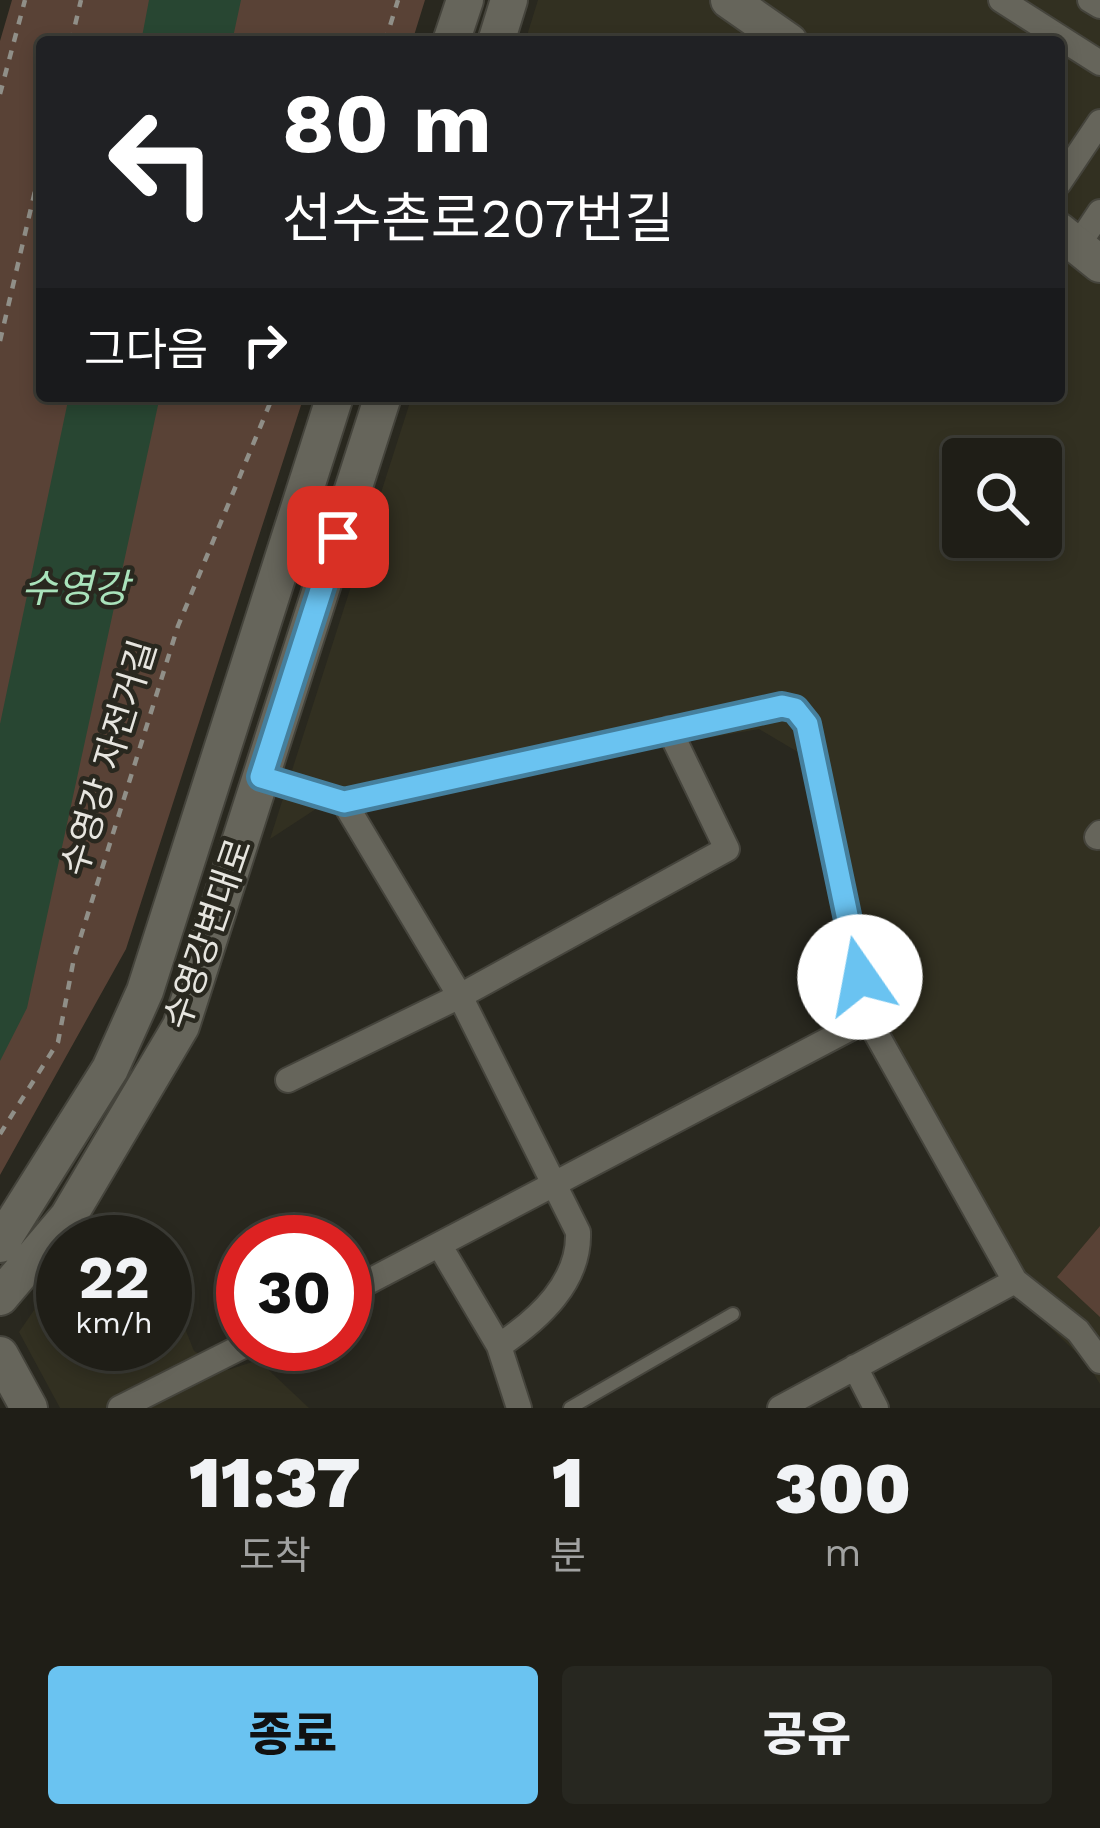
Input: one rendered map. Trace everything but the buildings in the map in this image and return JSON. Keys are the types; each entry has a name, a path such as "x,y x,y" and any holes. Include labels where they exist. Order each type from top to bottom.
{"main road":[{"path":"453,36 465,0"},
{"path":"498,36 509,0"},
{"path":"729,0 780,36"},
{"name":"수영강변대로","path":"0,1244 110,1069 145,991 333,402"},
{"name":"수영강변대로","path":"0,1297 68,1217 182,1026 381,402"},
{"path":"0,1355 29,1408"}],"street":[{"path":"1001,0 1058,36"},
{"path":"1090,0 1100,7"},
{"path":"1065,41 1100,63"},
{"path":"1065,174 1100,122"},
{"path":"1079,247 1100,212"},
{"path":"261,777 344,802 668,729 782,706 795,709 807,724 868,1019 1015,1281 1078,1331 1100,1361"},
{"path":"288,1080 460,996 727,849 668,729"},
{"path":"344,802 460,996 578,1232 579,1258 571,1278 499,1346"},
{"path":"372,1280 868,1019"},
{"path":"440,1246 499,1346 519,1408"},
{"path":"780,1408 1015,1281"},
{"path":"120,1408 216,1360"},
{"path":"855,1367 876,1408"}],"lane":[{"path":"571,1408 733,1314"}],"path":[{"path":"0,94 26,0"},
{"path":"72,36 81,0"},
{"path":"387,36 398,0"},
{"path":"0,341 36,187"},
{"name":"수영강 자전거길","path":"0,1134 58,1042 74,958 178,626 271,402"}],"shaded area":[{"path":"12,0 425,0 414,36 36,36 36,402 302,402 126,949 0,1175 0,41"},
{"path":"538,0 1100,0 1100,1384 1087,1363 998,1277 850,980 818,764 759,729 322,805 270,839 410,402 1065,402 1065,36 527,36"},
{"path":"1100,1226 1100,1317 1057,1277"},
{"path":"36,1307 36,1364 19,1332"},
{"path":"192,1346 216,1363 216,1371 270,1371 309,1408 60,1408 40,1371 192,1371"}],"water":[{"path":"149,0 241,0 233,36 142,36"},
{"name":"수영강","path":"68,402 159,402 27,1008 0,1061 0,724"}],"route":[{"path":"338,537 261,777 344,802 706,721 782,706 795,709 807,724 860,977"}]}
